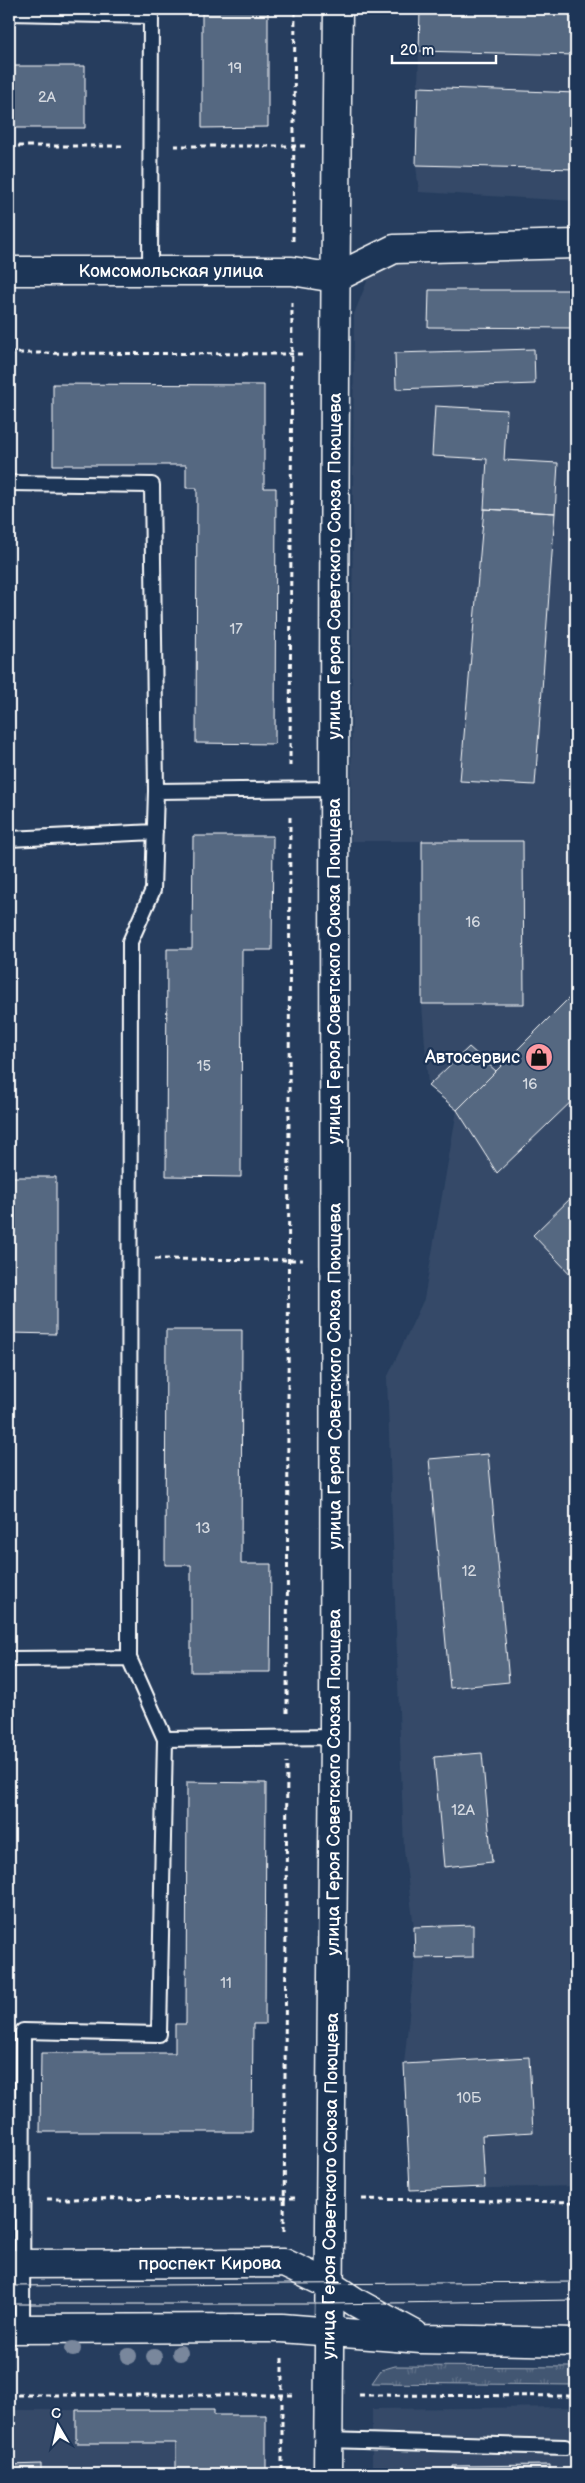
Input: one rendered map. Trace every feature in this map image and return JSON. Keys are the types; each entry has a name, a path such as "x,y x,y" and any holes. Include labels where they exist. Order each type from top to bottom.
{"street":[{"name":"улица Героя Советского Союза Поющева","path":"328,2474 328,2284 334,1737 335,278 338,9"},
{"path":"335,278 394,249 576,244"},
{"name":"Комсомольская улица","path":"9,271 292,271 335,278"},
{"name":"проспект Кирова","path":"15,2264 284,2263 328,2284 357,2303 422,2338"},
{"name":"проспект Кирова","path":"15,2328 282,2328 422,2338 576,2342"}],"lane":[{"path":"9,13 151,12 150,271"},
{"path":"9,484 152,485 156,791 153,890 130,942 129,1658 165,1739 159,2034 23,2031 22,2199 15,2264 15,2328"},
{"path":"156,791 334,789"},
{"path":"9,839 155,832"},
{"path":"9,1659 129,1658"},
{"path":"165,1739 334,1737"},
{"path":"328,2440 565,2447"}],"path":[{"path":"284,2233 286,2198 292,271 295,9"},
{"path":"9,353 335,354"},
{"path":"130,1259 334,1261"},
{"path":"22,2199 302,2198"},
{"path":"355,2199 576,2202"},
{"path":"282,2358 282,2474"},
{"path":"9,2396 300,2395"},
{"path":"358,2395 576,2396"}],"shaded area":[{"path":"420,9 576,9 576,201 419,192 416,166"},
{"path":"429,257 576,260 576,2186 410,2190 404,2064 415,1958 414,1927 404,1850 387,1378 424,1299 457,1110 428,1086 422,1004 422,841 351,841 354,314 368,279 396,262"},
{"path":"576,2407 576,2474 372,2474 372,2409"},
{"path":"9,2410 214,2410 214,2415 266,2415 266,2474 9,2474"}],"green space":[{"path":"395,2366 574,2367 576,2369 576,2385 372,2383 381,2370"}],"building":[{"path":"202,9 268,9 268,127 202,128"},
{"path":"420,9 576,9 576,55 419,51"},
{"path":"9,66 85,66 85,128 9,128"},
{"path":"418,87 576,93 576,169 416,165"},
{"path":"429,290 576,290 576,328 428,327"},
{"path":"534,349 535,384 396,389 395,353"},
{"path":"53,384 264,385 264,488 276,488 275,744 196,743 197,488 186,488 186,465 53,465"},
{"path":"435,406 507,410 504,460 558,463 555,513 484,509 487,459 432,456"},
{"path":"484,509 555,513 535,785 460,781"},
{"path":"193,836 273,836 272,950 242,950 241,1177 166,1176 167,949 192,949"},
{"path":"422,841 523,841 524,1004 422,1004"},
{"path":"576,991 576,1097 497,1173 457,1110"},
{"path":"469,1047 496,1071 457,1110 428,1086"},
{"path":"9,1177 56,1177 56,1334 9,1333"},
{"path":"576,1193 576,1280 533,1235"},
{"path":"166,1330 242,1330 241,1564 271,1564 270,1672 191,1672 191,1565 165,1565"},
{"path":"488,1454 509,1682 450,1688 429,1459"},
{"path":"482,1753 492,1862 444,1867 434,1757"},
{"path":"187,1782 266,1783 265,2024 253,2024 252,2132 40,2132 41,2053 175,2053 175,2024 186,2024"},
{"path":"473,1925 473,1957 415,1958 414,1927"},
{"path":"529,2057 533,2132 482,2135 485,2187 410,2190 404,2064"},
{"path":"76,2410 214,2410 214,2415 266,2415 266,2472 176,2472 176,2443 76,2443"},
{"path":"41,2464 41,2474 9,2474 9,2465"},
{"path":"550,2465 550,2474 453,2474 453,2466"}],"tram line":[{"path":"9,2286 576,2282"},
{"path":"9,2304 328,2304 576,2300"}],"place":[{"name":"Автосервис","path":"539,1057"}]}
